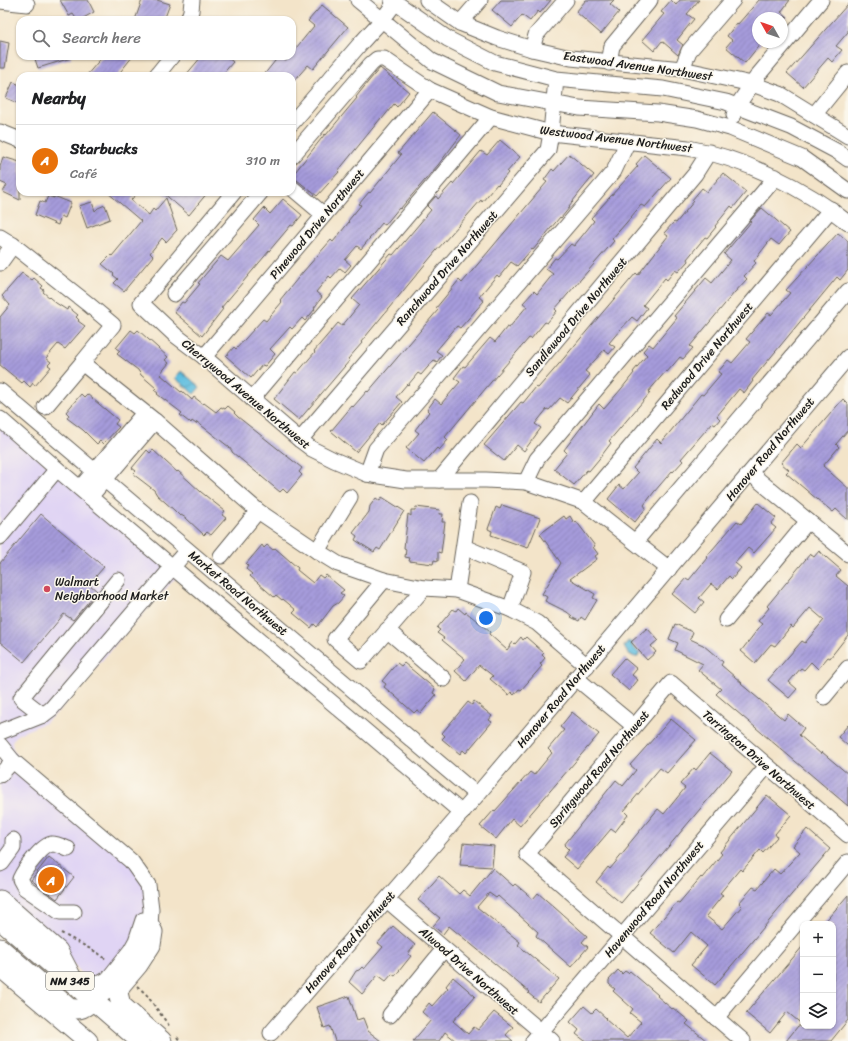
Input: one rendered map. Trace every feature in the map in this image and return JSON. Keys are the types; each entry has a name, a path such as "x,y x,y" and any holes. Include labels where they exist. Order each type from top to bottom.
{"main road":[{"path":"0,900 58,951 76,986"},
{"name":"NM 345","path":"0,920 140,1041"},
{"path":"150,926 153,932 151,945 138,965 122,973 121,985 118,993 121,1005 170,1035"},
{"path":"0,948 69,1008 76,1010 83,1009 93,1000"},
{"name":"NM 345","path":"0,967 88,1041"}],"street":[{"path":"189,16 192,0"},
{"path":"358,0 432,61 498,93 579,108 658,113 697,119 730,128 802,158 848,191"},
{"name":"Eastwood Avenue Northwest","path":"427,0 460,23 497,38 532,49 571,58 609,63 682,69 752,84 780,94 848,136"},
{"path":"460,23 480,0"},
{"path":"532,49 536,36 566,0"},
{"path":"609,63 612,46 650,0"},
{"path":"682,69 689,51 733,0"},
{"path":"730,128 737,106 759,74 821,0"},
{"path":"0,1 27,4"},
{"path":"296,118 382,20 393,1 448,39 495,63 556,79 663,89 726,102 791,127 838,152 848,160"},
{"name":"Westwood Avenue Northwest","path":"296,151 363,73 377,59 384,59 430,90 491,117 551,133 688,148 709,152 776,177 831,209 848,223"},
{"path":"159,72 169,60"},
{"path":"814,115 848,74"},
{"name":"Ranchwood Drive Northwest","path":"300,440 548,150 556,79"},
{"name":"Pinewood Drive Northwest","path":"204,357 430,90"},
{"path":"252,399 491,117"},
{"path":"0,132 16,138"},
{"path":"367,474 376,449 614,171 628,141"},
{"name":"Sandlewood Drive Northwest","path":"439,480 695,174 709,152"},
{"path":"526,482 537,459 776,177"},
{"path":"296,191 324,215"},
{"name":"Cherrywood Avenue Northwest","path":"231,196 141,303 175,335 204,357 300,440 312,449 334,460 367,474 406,480 486,480 526,482 584,502 669,569"},
{"path":"174,294 258,196"},
{"name":"Redwood Drive Northwest","path":"584,502 831,209"},
{"path":"0,237 13,245 88,304 113,326 44,407"},
{"path":"0,263 13,245"},
{"path":"635,542 848,291"},
{"name":"Hanover Road Northwest","path":"271,1032 462,813 848,357"},
{"path":"82,363 150,417 258,511 317,552 338,564 384,580 424,588 457,590 510,610 537,623 587,666"},
{"name":"Market Road Northwest","path":"0,391 477,795"},
{"path":"85,493 150,417"},
{"name":"Market Road Northwest","path":"0,418 85,493 462,813"},
{"path":"0,537 57,469"},
{"path":"750,473 848,554"},
{"path":"317,552 350,498"},
{"path":"457,590 470,503"},
{"path":"221,556 258,511"},
{"path":"726,620 808,521"},
{"path":"464,547 523,572 510,610"},
{"path":"0,732 43,715 51,709 187,550"},
{"path":"43,715 21,698 118,580"},
{"path":"384,580 335,639 361,661 424,588"},
{"path":"387,630 444,679"},
{"path":"824,696 848,668"},
{"path":"576,678 634,726"},
{"name":"Springwood Road Northwest","path":"622,937 527,854 671,684"},
{"name":"Tarrington Drive Northwest","path":"671,684 848,835"},
{"path":"0,745 13,761 131,861 148,885 151,908 150,926 145,940 138,952 105,993 93,1000"},
{"path":"0,774 13,761"},
{"name":"Havenwood Road Northwest","path":"542,1038 622,937 767,766"},
{"path":"0,864 13,848 13,840"},
{"path":"68,849 54,844 47,845 25,869 20,879 25,888 60,912 74,912"},
{"path":"716,1018 848,862"},
{"path":"76,986 101,983 122,973 136,941 142,922 144,912 139,888 142,878"},
{"name":"Alwood Drive Northwest","path":"387,900 444,949 542,1038"},
{"path":"622,937 743,1041"},
{"path":"390,1015 444,949"}],"path":[{"path":"56,930 98,953 146,994 170,1035 180,1041"}],"shaded area":[{"path":"0,425 178,576 132,625 60,710 45,723 18,734 12,741 13,750 21,760 135,857 148,871 155,888 159,904 159,932 114,1005 86,978 59,948 0,896"}],"water":[{"path":"181,371 200,387 194,394 175,378"},
{"path":"628,641 632,643 632,646 639,653 638,657 629,654 626,650 624,646"}],"building":[{"path":"60,0 88,0 94,12 87,16 74,16 73,14 69,16"},
{"path":"142,0 157,0 170,4 166,16 136,16"},
{"path":"501,0 551,0 540,13 538,11 530,21 522,15 512,27 492,10"},
{"path":"586,0 614,0 610,4 619,12 601,34 576,12"},
{"path":"671,0 676,5 680,0 699,0 687,14 694,19 677,40 683,45 678,55 662,41 654,51 642,40 664,14 661,12"},
{"path":"759,0 790,0 781,12 752,12 752,48 757,48 745,63 726,47 732,40 727,36 737,23 738,24"},
{"path":"848,4 848,32 836,46 842,50 832,62 828,58 803,87 787,73"},
{"path":"322,5 348,27 313,69 308,65 296,78 296,72 266,72 276,60 296,60 296,48 314,26 308,21"},
{"path":"0,41 9,43 5,68 0,68"},
{"path":"35,60 64,60 38,68"},
{"path":"100,60 130,60 120,72 89,72"},
{"path":"199,60 231,60 233,62 224,72 188,72"},
{"path":"380,68 409,92 397,107 394,104 382,119 381,118 338,171 339,172 317,196 296,179 296,171 325,134 326,135 357,98 356,97"},
{"path":"13,82 16,83 16,102 6,98"},
{"path":"433,112 461,135 438,165 400,209 399,208 385,225 382,223 361,249 357,246 345,260 351,265 345,272 340,268 331,278 329,276 316,292 322,297 314,308 315,309 305,321 302,318 292,329 290,327 270,349 275,354 265,366 262,365 251,378 226,356 234,347 236,349 263,319 266,321 282,302 280,300 303,272 331,240 333,242 349,222 348,221 361,205 359,204 401,155 398,153"},
{"path":"500,140 520,157 498,185 497,184 482,202 481,200 436,251 361,342 362,343 348,359 350,360 299,420 274,399 295,372 297,373 338,323 342,326 359,305 352,299 391,254 393,255 431,210 427,206 436,196 438,199 452,183 453,184 481,151 487,155"},
{"path":"569,154 594,175 569,206 570,207 533,250 532,249 517,266 511,262 499,277 497,275 479,297 484,301 460,328 457,326 436,351 442,355 437,362 434,360 421,375 418,373 408,385 407,384 396,397 402,402 382,425 380,423 356,452 331,431 352,406 353,407 367,391 368,392 438,310 436,308 459,280 462,283 547,182 544,180 552,169 554,171"},
{"path":"644,155 671,178 645,207 641,205 612,239 614,241 555,309 557,311 547,323 545,322 531,339 529,338 445,437 448,440 439,450 437,448 424,463 406,448 419,433 415,430 429,412 427,410 435,399 441,404 460,382 454,378 463,366 465,367 490,338 495,342 507,327 509,328 527,306 523,303 534,291 537,294 553,274 546,269 555,258 557,259 571,244 574,246 594,221 591,218 638,166 636,164"},
{"path":"3,157 16,161 16,196 20,196 20,200 3,192 7,185 0,182 0,167"},
{"path":"723,173 746,192 733,208 731,206 715,226 716,227 707,238 705,237 678,272 675,270 667,280 665,278 643,305 647,308 637,321 632,317 609,343 615,347 609,354 604,350 585,371 590,375 567,403 560,398 549,410 547,409 535,424 541,428 524,451 517,445 504,461 484,445 521,402 523,403 536,387 538,388 636,273 638,275 668,236 664,233 674,222 676,223 694,201 692,200 702,188 707,192"},
{"path":"48,196 54,198 54,196 71,203 65,218 61,216 58,225 35,215 40,201 45,203"},
{"path":"112,196 134,196 131,200 149,215 153,209 155,211 166,198 177,230 166,242 162,238 150,253 153,256 124,291 114,283 118,279 113,275 114,274 102,264 111,255 112,256 141,221"},
{"path":"167,196 205,196 189,215"},
{"path":"283,199 302,215 293,226 291,225 221,308 223,309 202,336 174,312 182,302 184,303 200,284 198,283 221,256 228,261 241,246 259,225 254,220 264,208 270,214"},
{"path":"92,202 95,211 105,205 110,219 87,228 79,206"},
{"path":"762,208 790,232 779,245 771,239 754,261 756,263 744,276 747,279 690,346 693,348 683,359 680,357 667,372 666,371 648,392 650,393 609,441 611,443 599,459 574,485 554,469 567,453 564,450 599,404 604,409 622,388 647,355 643,351 649,344 653,347 677,318 674,316 706,278 712,283 731,260 724,254"},
{"path":"838,233 848,241 848,270 840,280 837,277 752,380 753,381 744,393 739,389 717,416 720,419 715,425 712,423 681,459 683,461 673,472 672,471 654,492 644,505 646,508 635,522 608,499 619,485 624,489 638,473 633,468 657,439 661,443 701,394 703,395 721,374 718,372 728,360 732,363 750,342 746,339 768,313 771,315 790,293 786,290"},
{"path":"22,273 32,280 34,278 43,286 41,288 44,290 43,292 56,303 67,310 68,307 78,315 76,317 79,320 78,321 85,326 65,349 58,344 46,358 51,362 48,365 51,367 35,386 33,383 30,387 24,381 22,383 0,365 0,317 10,305 2,296"},
{"path":"131,330 135,333 138,330 168,357 165,360 169,363 160,374 181,392 182,391 192,400 194,397 216,412 221,407 225,409 228,406 238,417 302,468 299,472 302,475 287,493 283,489 280,492 232,452 229,447 197,422 196,424 192,421 191,423 180,415 182,413 157,394 158,393 154,390 156,388 141,375 138,370 117,354 120,351 116,348"},
{"path":"81,394 84,397 87,394 118,420 115,424 119,427 103,444 100,441 97,444 83,430 67,418 69,415 66,412"},
{"path":"843,399 848,404 848,430 836,444 839,447 823,466 848,488 848,520 836,509 833,512 786,473 789,470 781,463 797,444 801,448"},
{"path":"147,450 150,453 153,450 177,472 178,471 225,511 222,515 226,518 211,535 207,532 204,535 186,518 181,515 180,516 157,495 154,490 133,474 136,471 132,468"},
{"path":"382,497 404,511 380,550 377,548 374,552 355,540 357,536 353,533 369,512 370,506 376,498 380,501"},
{"path":"758,503 776,518 771,524 776,528 754,553 748,548 735,563 741,568 732,579 729,576 718,589 711,584 699,598 704,602 695,613 672,594 686,578 689,580 707,558 706,557 737,521 741,524"},
{"path":"502,505 540,518 528,548 491,535 492,531 488,529 496,507 500,509"},
{"path":"416,507 440,510 439,514 443,514 442,522 445,522 441,553 438,552 438,561 434,560 433,564 409,561 410,558 405,557 406,549 404,548 408,514 411,516 411,510 415,510"},
{"name":"Walmart Neighborhood Market","path":"41,514 104,567 89,584 97,591 73,620 64,614 24,662 0,642 0,563"},
{"path":"564,516 566,519 570,516 574,523 576,521 595,546 593,547 598,554 595,556 597,559 570,579 595,594 593,598 597,600 585,620 581,617 579,621 571,617 572,616 567,612 545,601 547,597 542,594 561,563 540,534"},
{"path":"262,545 264,548 267,545 273,550 275,548 298,568 297,570 313,583 319,575 323,578 326,575 344,590 340,593 344,596 333,606 317,627 314,624 311,628 293,613 296,610 283,599 282,600 276,595 274,597 250,576 252,574 246,569 248,566 246,564"},
{"path":"819,551 841,570 836,576 848,586 848,635 830,658 828,657 818,669 811,662 804,670 801,668 789,682 797,689 789,698 768,680 802,641 805,643 824,620 810,608 793,628 791,626 775,646 771,644 755,663 741,651 762,624 758,621 769,608 767,606 810,554 814,557"},
{"path":"458,608 465,614 466,612 482,625 490,632 489,634 507,650 513,642 515,644 521,637 523,640 526,637 544,653 542,655 545,658 540,664 542,666 521,690 519,689 514,695 511,692 509,695 490,679 493,676 479,665 466,681 455,671 465,659 442,640 444,638 437,633 440,630 437,628 453,609 456,611"},
{"path":"675,624 693,632 690,639 703,645 723,662 721,665 784,720 788,714 804,728 799,735 848,774 848,806 716,694 721,689 698,670 703,664 675,650 678,643 669,639"},
{"path":"647,628 658,640 651,646 656,652 647,660 631,642"},
{"path":"624,658 637,669 632,675 638,680 629,691 610,674"},
{"path":"397,663 401,666 404,663 435,689 433,693 436,695 421,713 417,710 414,713 384,687 386,684 382,681"},
{"path":"474,701 492,716 489,720 492,722 466,753 463,750 460,754 442,739 445,736 442,733 468,702 472,705"},
{"path":"572,712 599,734 520,826 512,819 496,839 480,826 530,772 534,775 552,753 548,749 564,730 560,727"},
{"path":"671,719 696,740 667,773 660,768 624,811 628,815 615,832 611,829 577,869 563,857 569,850 564,845 616,780 623,786 636,770 630,765"},
{"path":"848,725 848,746 838,737"},
{"path":"710,753 732,771 621,903 596,882 608,867 610,869 658,809 664,814 685,788 680,784 694,768 696,770"},
{"path":"767,795 791,815 775,834 777,837 763,853 760,850 742,871 740,869 720,893 723,895 706,916 722,929 742,906 739,903 753,887 757,889 774,869 780,874 800,852 793,846 807,829 830,849 715,985 691,965 707,946 691,932 674,953 650,933 677,902 679,903 701,877 702,878 722,854 720,852"},
{"path":"463,843 494,846 492,867 460,865"},
{"path":"49,857 74,877 57,899 31,880"},
{"path":"493,868 513,886 515,884 533,899 538,893 587,936 582,942 588,947 571,967 536,936 538,932 498,896 496,898 489,893 477,907 520,942 518,945 559,979 539,1002 449,926 443,934 433,926 440,918 418,900 439,876 459,894 463,890 470,896"},
{"path":"848,895 848,1020 831,1041 786,1041 798,1026 800,1026 800,1029 836,1029 836,921 826,921"},
{"path":"393,926 415,945 408,954 411,956 395,976 392,974 386,981 378,975 362,994 349,982 356,971 362,967 364,969 383,947 378,943"},
{"path":"800,950 800,1023 787,1012 770,1033 746,1013"},
{"path":"618,970 622,974 625,971 628,973 630,971 672,1009 673,1008 689,1021 686,1024 707,1041 585,1041 576,1034 579,1030 570,1022 584,1006 592,1013 596,1009 627,1038 641,1022 630,1013 633,1009 613,991 615,989 609,984 609,980"},
{"path":"453,977 475,996 453,1021 468,1034 474,1027 478,1030 494,1012 513,1027 506,1035 513,1041 456,1041 445,1032 439,1041 413,1041 431,1020 422,1012 429,1003 432,1006 448,988 446,986"},
{"path":"349,996 357,1020 363,1018 368,1031 381,1041 335,1041 330,1026 324,1028 317,1007"}],"place":[{"name":"Walmart Neighborhood Market","path":"47,589"},
{"name":"Starbucks","path":"51,880"}]}
